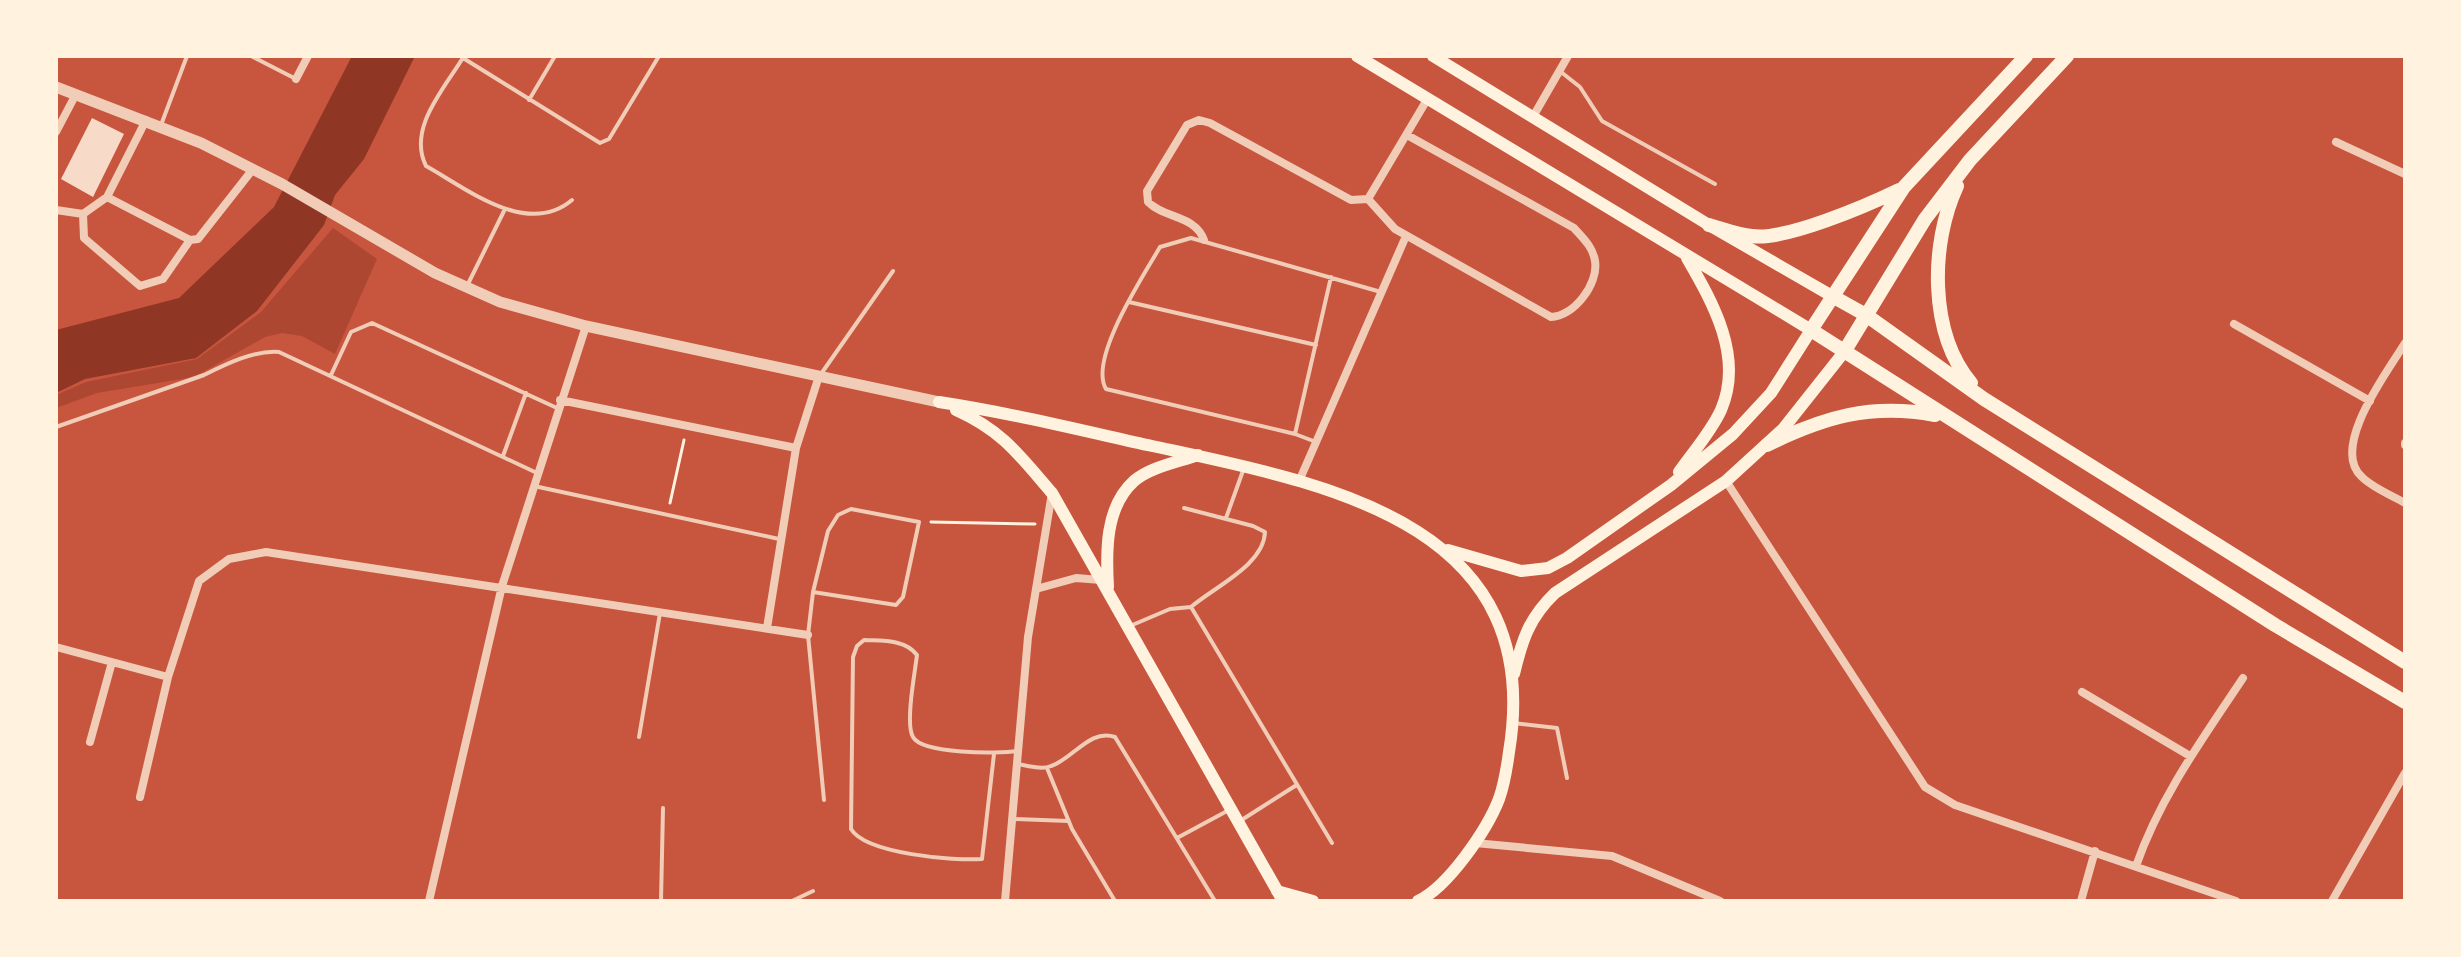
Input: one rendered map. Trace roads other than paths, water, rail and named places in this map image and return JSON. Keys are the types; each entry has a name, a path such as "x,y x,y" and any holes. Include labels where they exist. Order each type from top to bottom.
{"main road":[{"path":"1357,56 1811,330 1943,416 2405,702"},
{"path":"1433,56 1534,115 1709,225 1866,315 1984,399 2405,662"},
{"path":"939,402 1025,416 1246,464 1300,479 1404,523 1448,550 1500,568 1521,571 1548,568 1671,485 1733,434 1771,393 1904,187 2026,56"},
{"path":"1425,899 1475,843 1499,799 1513,723 1514,674 1524,633 1555,593 1726,481 1767,445 1844,352 1925,219 1970,160 2067,56"},
{"path":"1970,160 1953,196 1946,223 1939,282 1951,352 1984,399"},
{"path":"1709,225 1754,237 1784,233 1862,207 1904,187"},
{"path":"1671,485 1719,414 1728,391 1730,361 1725,337 1685,255"},
{"path":"939,402 977,419 1012,444 1052,493 1280,896 1313,901"},
{"path":"1767,445 1820,422 1875,408 1943,416"},
{"path":"1109,594 1109,534 1133,481 1200,454"},
{"path":"1448,550 1478,585 1497,621 1514,674"}],"street":[{"path":"296,79 308,56"},
{"path":"1534,115 1568,56"},
{"path":"56,87 146,119 253,169 465,288 586,326 939,402"},
{"path":"57,128 76,94"},
{"path":"1368,199 1428,98"},
{"path":"56,210 83,214 107,197 146,119"},
{"path":"1204,240 1191,222 1160,214 1148,202 1147,191 1187,125 1199,120 1210,123 1351,200 1368,199"},
{"path":"1368,199 1395,229 1551,317 1562,317 1575,307 1595,274 1596,263 1590,246 1574,228 1407,135"},
{"path":"2336,142 2405,174"},
{"path":"107,197 190,240 198,239 253,169"},
{"path":"83,214 84,238 140,286 163,279 190,240"},
{"path":"1300,479 1406,236"},
{"path":"2234,324 2370,401"},
{"path":"429,901 502,586 586,326"},
{"path":"2405,343 2370,401 2352,440 2352,464 2361,477 2405,503"},
{"path":"767,628 796,448 819,376"},
{"path":"559,404 796,448"},
{"path":"1726,481 1925,787 1955,805 2236,901"},
{"path":"1005,901 1036,589 1052,493"},
{"path":"140,797 168,677 199,581 229,559 266,552 808,635"},
{"path":"1036,589 1076,578 1102,580"},
{"path":"56,647 168,677"},
{"path":"90,742 112,662"},
{"path":"2136,866 2146,838 2190,756 2243,678"},
{"path":"2082,692 2190,756"},
{"path":"2332,901 2405,773"},
{"path":"1475,843 1612,856 1720,901"},
{"path":"2081,901 2095,851"}],"lane":[{"path":"160,125 187,56"},
{"path":"251,56 296,79"},
{"path":"529,100 555,56"},
{"path":"572,200 562,209 541,214 505,209 426,166 420,155 419,136 428,115 464,57 592,140 604,142 659,56"},
{"path":"1559,72 1580,87 1602,121 1715,184"},
{"path":"465,288 505,209"},
{"path":"1316,442 1295,434 1106,389 1101,377 1117,321 1160,247 1176,240 1204,240 1381,292"},
{"path":"819,376 893,271"},
{"path":"1295,434 1331,276"},
{"path":"1129,302 1316,345"},
{"path":"331,375 351,332 372,323 526,393 559,404"},
{"path":"56,427 268,351 279,352 537,473"},
{"path":"503,456 526,393"},
{"path":"1226,518 1246,464"},
{"path":"533,486 782,539"},
{"path":"1128,627 1170,609 1191,607 1257,556 1265,544 1263,529 1184,508"},
{"path":"813,592 896,605 903,597 919,522 851,509 838,515 828,531 813,592 808,635 824,800"},
{"path":"1191,607 1295,786 1332,843"},
{"path":"639,737 661,611"},
{"path":"994,754 982,859 887,849 857,838 851,829 853,657 857,646 864,640 895,642 912,648 917,655 911,723 912,736 919,743 929,748 994,754 1018,751"},
{"path":"1513,723 1557,728 1567,778"},
{"path":"1018,764 1047,768 1093,738 1105,734 1115,737 1215,901"},
{"path":"1047,768 1068,821 1115,901"},
{"path":"1238,822 1295,786"},
{"path":"661,901 663,808"},
{"path":"1177,838 1231,809"},
{"path":"1014,819 1068,821"},
{"path":"792,901 813,891"}]}
